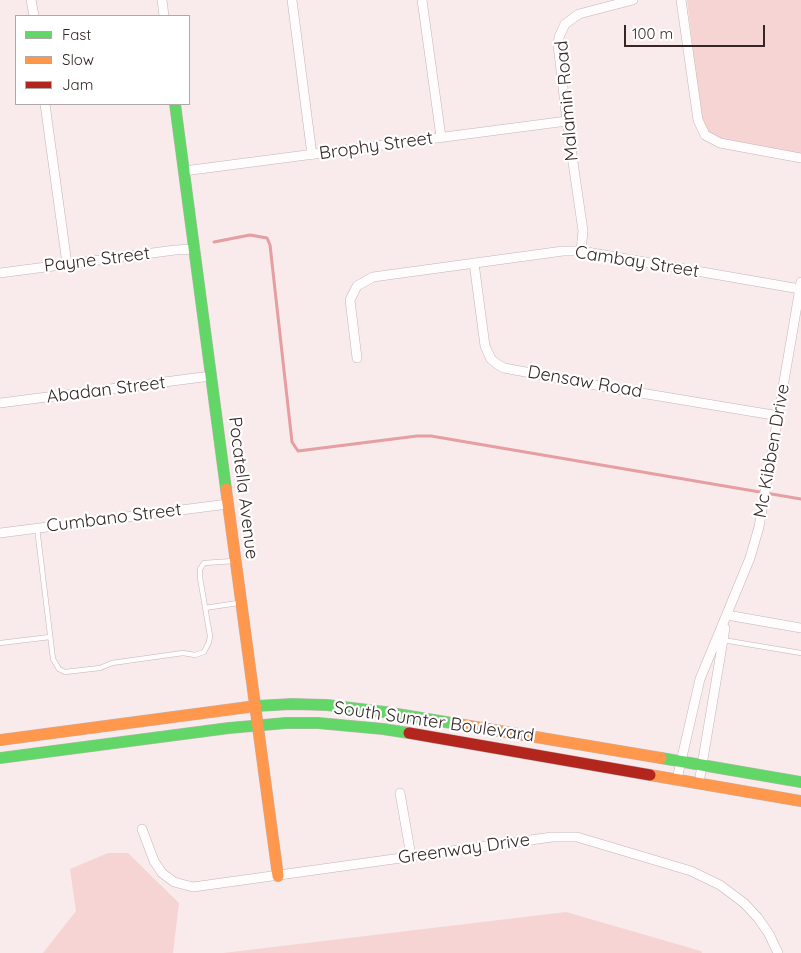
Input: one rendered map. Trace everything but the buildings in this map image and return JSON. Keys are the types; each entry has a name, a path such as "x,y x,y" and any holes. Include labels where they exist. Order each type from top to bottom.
{"main road":[{"name":"Pocatella Avenue","path":"176,105 256,725 278,876"},
{"name":"South Sumter Boulevard","path":"0,740 254,706 318,705 368,709 801,782"},
{"name":"South Sumter Boulevard","path":"0,758 256,725 318,723 375,728 801,801"}],"street":[{"path":"32,0 34,15"},
{"path":"162,0 164,15"},
{"path":"292,0 312,155"},
{"path":"422,0 441,137"},
{"name":"Malamin Road","path":"581,250 583,231 558,45 562,29 572,18 579,14 632,0"},
{"path":"681,0 698,120 705,135 720,143 801,158"},
{"path":"45,105 67,264"},
{"name":"Brophy Street","path":"184,171 567,121"},
{"name":"Payne Street","path":"0,273 195,249"},
{"name":"Cambay Street","path":"356,358 350,306 352,295 357,286 373,277 581,250 800,286"},
{"name":"Densaw Road","path":"474,263 485,346 491,359 504,368 779,416"},
{"name":"Mc Kibben Drive","path":"677,779 700,679 750,558 759,527 800,286"},
{"name":"Abadan Street","path":"0,403 211,376"},
{"name":"Cumbano Street","path":"0,533 228,504"},
{"path":"727,615 801,628"},
{"name":"Mc Kibben Drive","path":"700,783 727,615"},
{"path":"400,793 411,856"},
{"name":"Greenway Drive","path":"142,829 157,867 169,880 183,886 198,887 552,837 567,836 584,839 691,871 720,884 744,903 758,918 770,934 778,953"}],"lane":[{"path":"37,528 55,665 64,672 100,668 112,663 183,653 190,655 200,654 207,648 210,642 200,569 204,563 235,561"},
{"path":"205,608 240,603"},
{"path":"0,644 50,637"},
{"path":"723,640 801,653"}],"shaded area":[{"path":"687,0 801,0 801,154 719,138 707,131 702,124"},
{"path":"108,853 128,853 179,903 173,953 43,953 76,911 70,869"},
{"path":"566,912 701,951 702,953 223,953"}],"waterway":[{"path":"214,242 250,235 267,238 270,245 292,442 298,451 417,436 431,436 801,499"}],"traffic: fast":[{"path":"175,105 226,489"},
{"path":"256,706 327,705 458,724"},
{"path":"0,758 229,728 286,723 318,723 409,733"},
{"path":"661,758 801,782"}],"traffic: slow":[{"path":"226,489 278,876"},
{"path":"0,740 256,706"},
{"path":"458,724 661,758"},
{"path":"650,775 801,801"}],"traffic: jam":[{"path":"409,733 650,775"}]}
